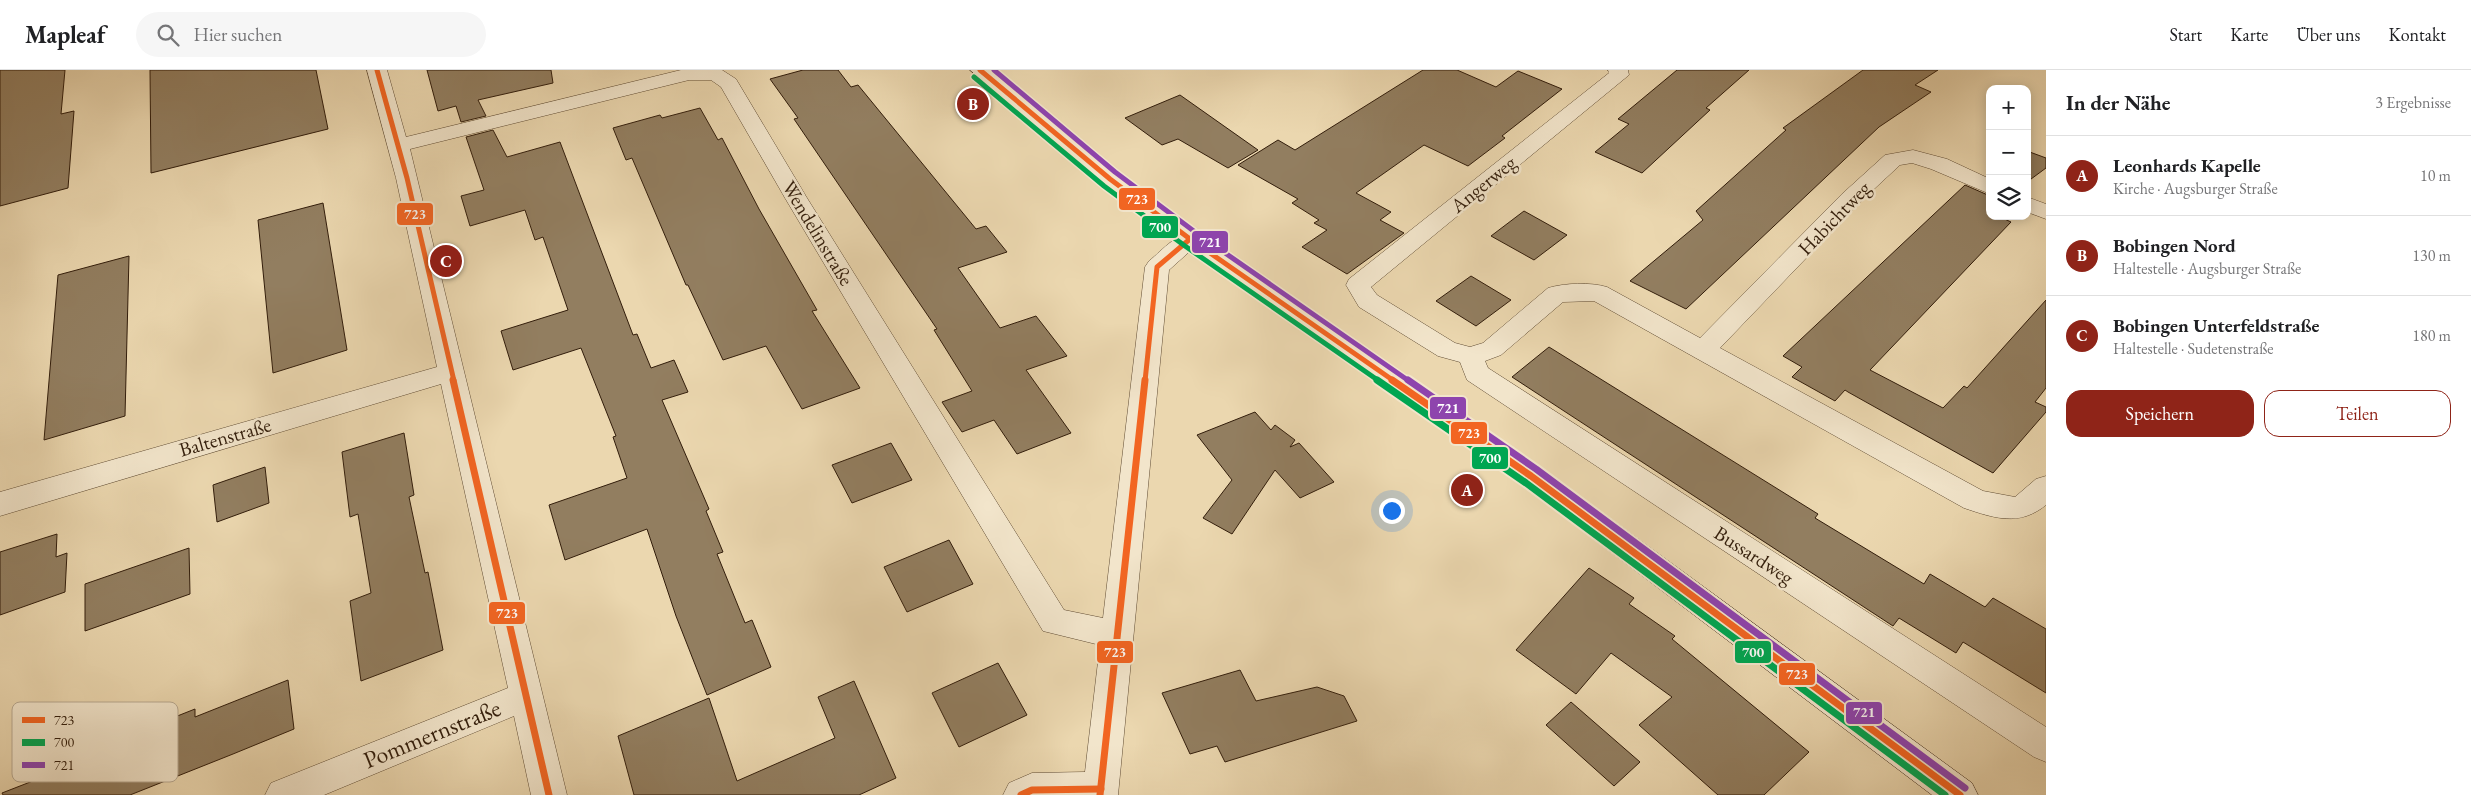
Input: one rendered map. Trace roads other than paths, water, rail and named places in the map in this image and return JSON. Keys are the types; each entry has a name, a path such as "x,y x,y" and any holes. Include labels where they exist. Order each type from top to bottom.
{"street":[{"path":"377,70 407,178 549,795"},
{"path":"980,70 1103,174 1190,239 1536,480 1960,795"},
{"name":"Angerweg","path":"1471,356 1447,350 1368,300 1358,285 1619,75 1618,70"},
{"name":"Wendelinstraße","path":"397,146 689,74 715,74 729,83 796,198 1054,621 1116,635"},
{"name":"Habichtweg","path":"1704,350 1850,199 1892,160 1913,156 1939,164 1986,185"},
{"path":"2031,206 2046,212"},
{"path":"1021,795 1032,790 1100,792 1157,267 1190,239"},
{"path":"1471,356 1492,349 1557,294 1598,293 1974,500 2008,510 2032,503 2046,487"},
{"name":"Bussardweg","path":"1471,356 1476,373 2046,746"},
{"name":"Baltenstraße","path":"0,504 451,372"},
{"name":"Pommernstraße","path":"283,795 525,696"}],"place":[{"name":"Bobingen Nord","path":"973,104"},
{"name":"Bobingen Unterfeldstraße","path":"446,261"},
{"name":"Leonhards Kapelle","path":"1467,490"}]}
